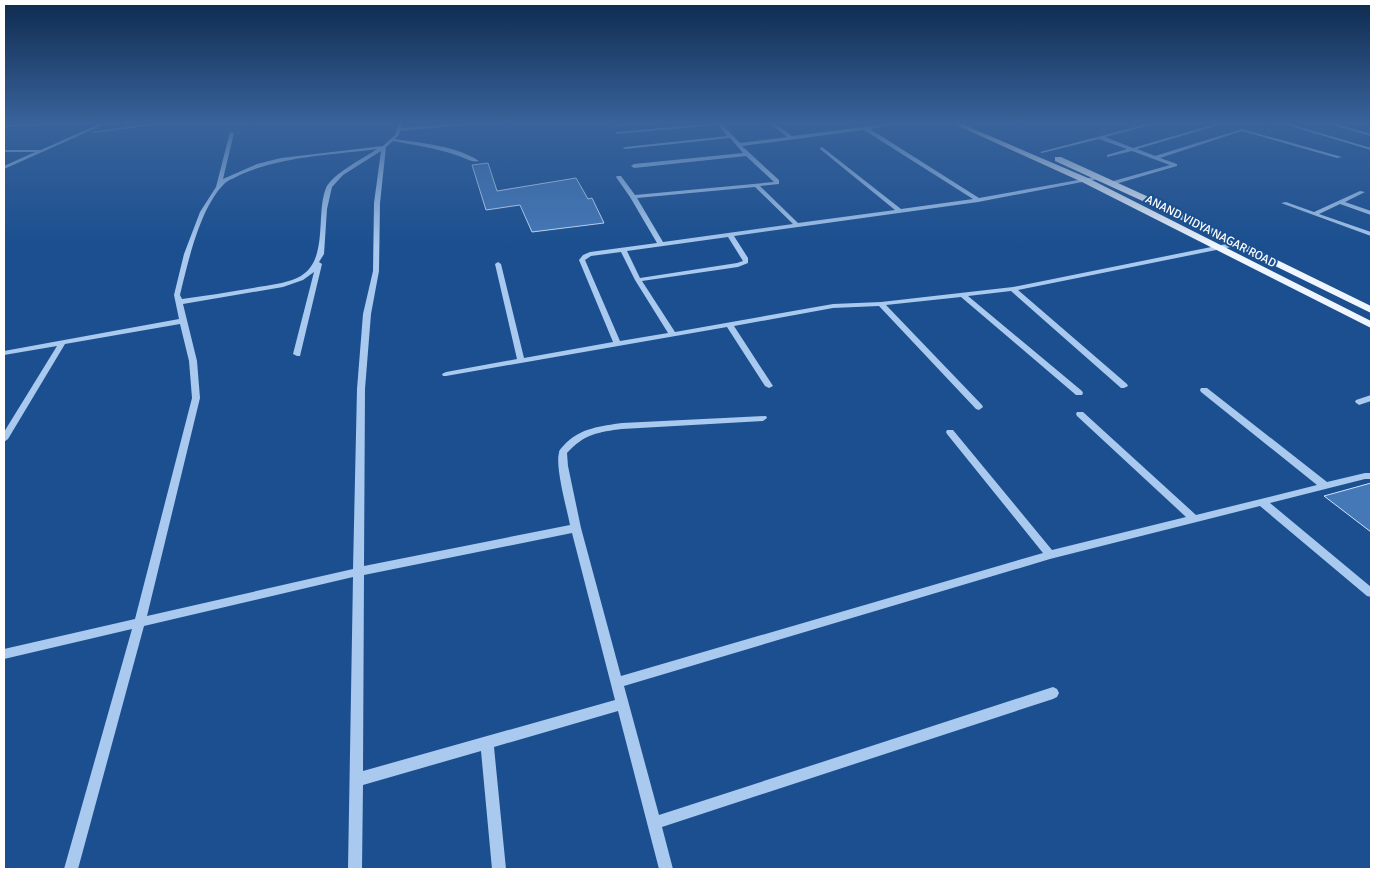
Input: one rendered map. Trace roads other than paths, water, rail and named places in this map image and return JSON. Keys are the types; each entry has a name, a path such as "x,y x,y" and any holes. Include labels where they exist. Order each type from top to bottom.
{"main road":[{"name":"ANAND VIDYA NAGAR ROAD","path":"1050,165 1085,180 1371,326"},
{"name":"ANAND VIDYA NAGAR ROAD","path":"1070,165 1112,183 1370,309"}],"street":[{"path":"218,189 224,165"},
{"path":"71,869 140,622 196,398 193,361 177,295 187,254 204,212 225,180 260,165"},
{"path":"297,354 321,254 324,209 328,187 341,174 356,165"},
{"path":"355,869 357,572 361,389 367,314 376,272 377,203 382,165"},
{"path":"634,166 646,165"},
{"path":"633,197 757,186 773,184 777,181 759,165"},
{"path":"843,165 899,210"},
{"path":"923,165 978,200"},
{"path":"1112,183 1174,165"},
{"path":"619,177 633,197 660,244"},
{"path":"617,344 582,260 584,256 978,200 1100,178"},
{"path":"757,186 798,226"},
{"path":"1316,214 1362,192"},
{"path":"1340,202 1371,212"},
{"path":"1284,203 1371,234"},
{"path":"638,280 738,265 746,262 746,258 730,235"},
{"path":"446,374 833,306 881,304 1013,289 1236,244"},
{"path":"623,249 638,280 673,335"},
{"path":"178,302 283,285 301,279 311,271 321,254"},
{"path":"498,264 521,361"},
{"path":"1013,289 1124,386"},
{"path":"964,296 1079,393"},
{"path":"881,304 979,407"},
{"path":"4,353 183,321"},
{"path":"730,325 769,386"},
{"path":"4,439 63,342"},
{"path":"1204,390 1325,486"},
{"path":"1358,402 1371,398"},
{"path":"1080,414 1194,519"},
{"path":"666,869 576,528 563,466 563,452 584,434 600,429 622,426 763,418"},
{"path":"950,432 1050,555"},
{"path":"618,682 1050,555 1371,476"},
{"path":"1262,502 1371,593"},
{"path":"4,654 357,572 576,528"},
{"path":"654,823 1053,693"},
{"path":"356,780 623,704"},
{"path":"487,743 499,869"}]}
